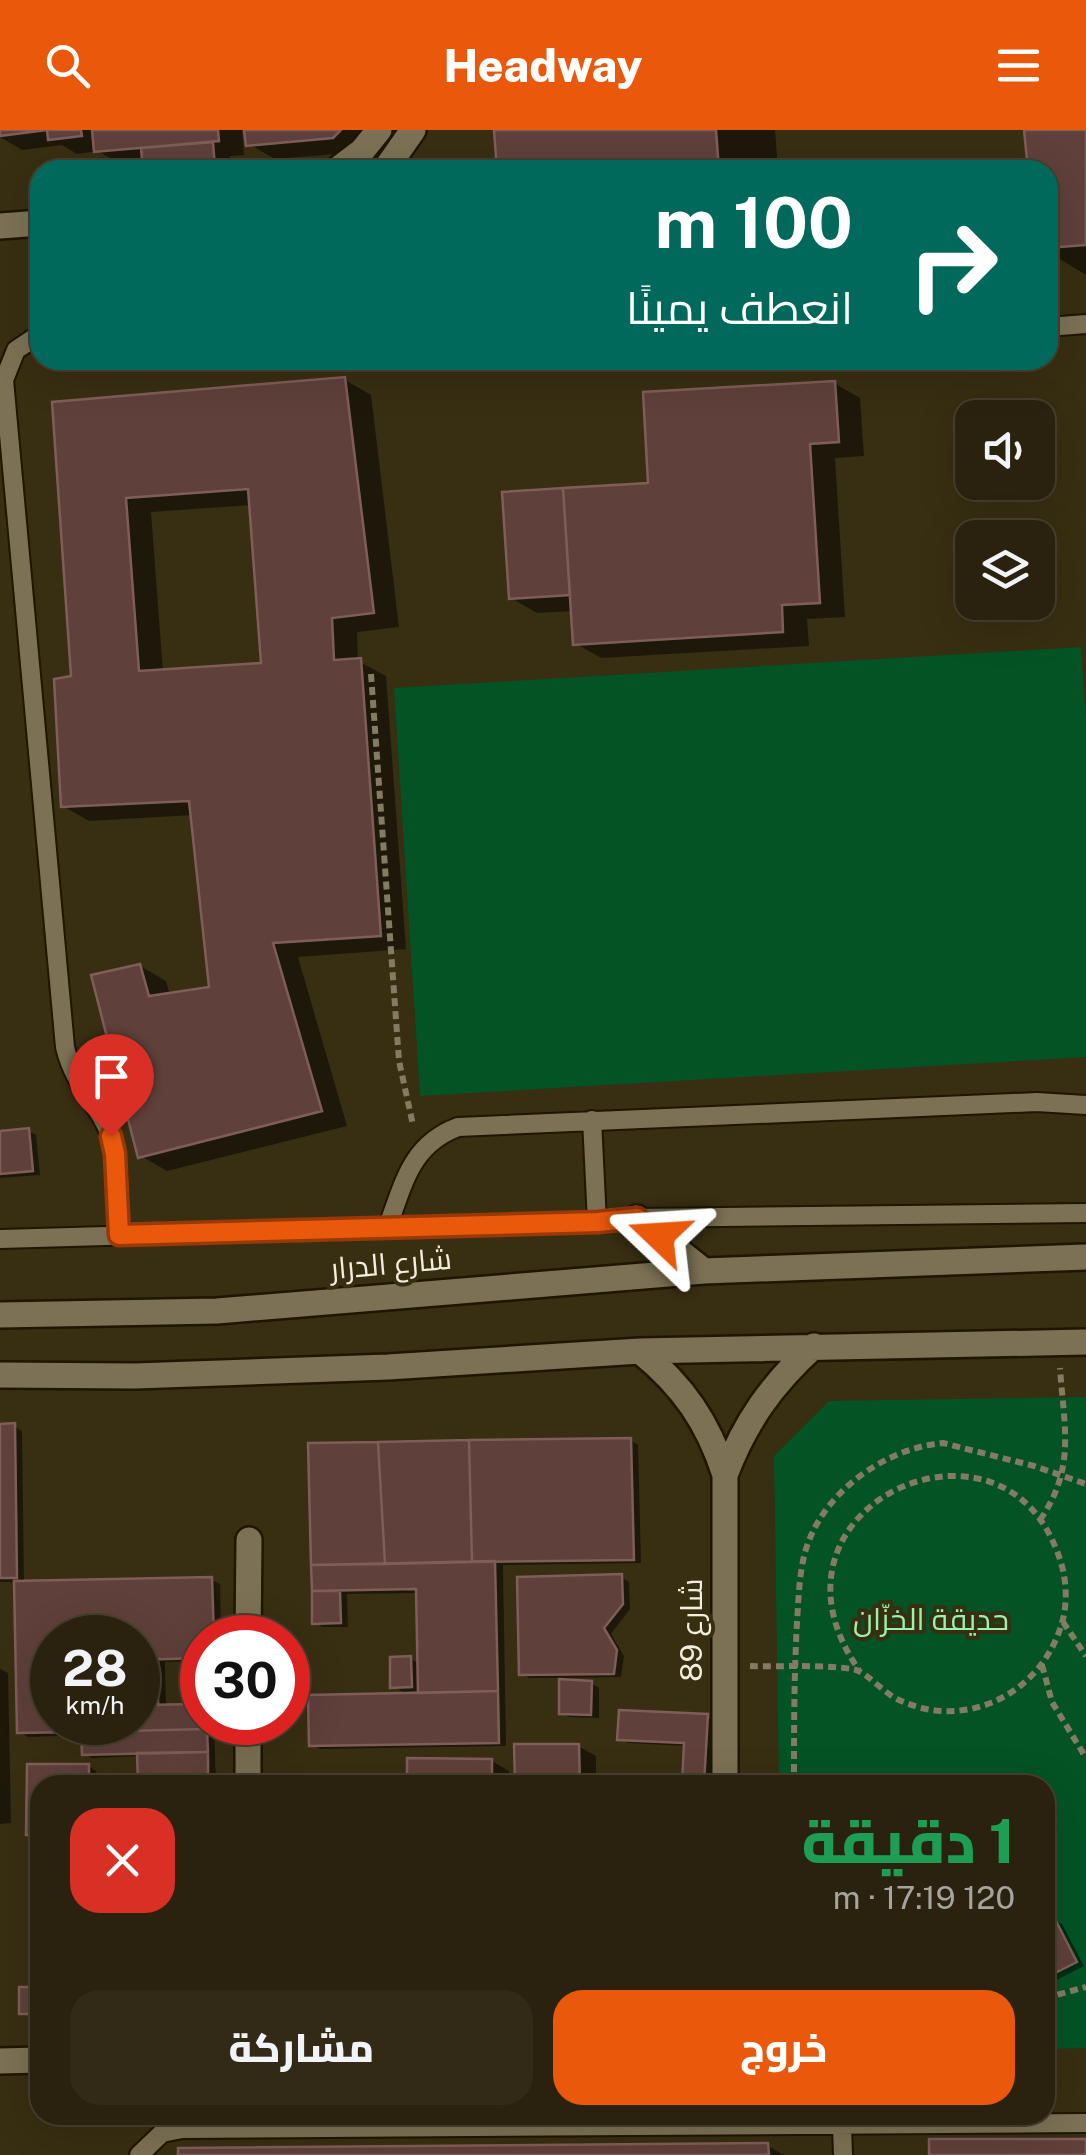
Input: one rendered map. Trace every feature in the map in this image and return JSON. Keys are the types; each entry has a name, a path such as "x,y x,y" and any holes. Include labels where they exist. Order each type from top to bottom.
{"street":[{"path":"350,160 379,130"},
{"path":"392,160 413,130"},
{"path":"0,226 30,224"},
{"path":"637,1218 704,1271"},
{"name":"شارع الدرار","path":"0,1315 217,1311 704,1271 1086,1257"},
{"path":"0,1375 135,1376 388,1368 640,1351 1086,1342"},
{"name":"شارع 89","path":"725,1476 739,1438 759,1404 784,1372 814,1346"},
{"name":"شارع 89","path":"640,1351 670,1375 694,1405 713,1438 725,1476 725,1775"},
{"path":"248,1615 249,1540"},
{"path":"248,1745 248,1775"},
{"path":"0,2061 30,2060"}],"lane":[{"path":"1058,326 1086,324"},
{"path":"30,341 16,350 4,380 65,1047 75,1078 111,1136 119,1235"},
{"path":"387,1228 421,1149 438,1134 458,1127 1037,1102 1086,1104"},
{"path":"592,1120 598,1222"},
{"path":"0,1239 637,1218 1086,1214"},
{"path":"1055,2123 1086,2123"},
{"path":"139,2155 162,2133 182,2129 923,2125"},
{"path":"842,2126 842,2155"}],"path":[{"path":"371,674 399,1061 421,1149"},
{"path":"1040,1520 1064,1475 1059,1343"},
{"path":"794,1775 794,1668 802,1562 810,1536 840,1493 860,1476 906,1451 943,1443 1086,1484"},
{"path":"959,1476 1004,1490 1040,1520 1052,1538 1065,1580 1063,1622 1042,1665 1027,1682 987,1706 941,1712 896,1699 859,1670 836,1630 831,1607 835,1561 844,1539 872,1503 913,1481 959,1476"},
{"path":"1063,1622 1086,1656"},
{"path":"1042,1665 1052,1702 1086,1758"},
{"path":"725,1666 859,1670"},
{"path":"1055,1995 1086,1987"}],"green space":[{"path":"1081,647 1086,721 1086,1057 420,1096 394,688"},
{"name":"حديقة الخزّان","path":"1086,1397 1086,2048 1055,2049 1055,1775 779,1775 774,1456 829,1401"}],"building":[{"path":"0,130 47,130 0,136"},
{"path":"47,130 81,130 82,136 48,140"},
{"path":"92,130 218,130 219,141 94,152"},
{"path":"244,130 341,130 333,138 246,146"},
{"path":"494,130 716,130 718,160 496,160"},
{"path":"1024,130 1086,130 1086,245 1058,247 1058,160 1027,160"},
{"path":"213,142 214,160 142,160 141,148"},
{"path":"345,377 374,613 332,618 334,660 361,658 381,936 273,943 322,1111 138,1158 91,975 140,964 149,996 209,987 189,801 61,807 54,679 71,676 52,402","holes":["248,489 261,663 139,671 126,498"]},
{"path":"835,381 839,442 810,444 820,603 782,605 783,632 573,645 563,488 648,483 643,392"},
{"path":"563,488 570,595 509,599 502,492"},
{"path":"29,1128 33,1171 0,1174 0,1131"},
{"path":"15,1423 17,1578 0,1578 0,1424"},
{"path":"631,1438 634,1560 472,1562 469,1440"},
{"path":"469,1440 472,1562 385,1564 378,1442"},
{"path":"378,1442 385,1564 311,1565 308,1443"},
{"path":"495,1561 498,1691 418,1693 416,1589 312,1591 311,1565"},
{"path":"622,1574 623,1604 604,1628 617,1650 614,1674 519,1675 517,1577"},
{"path":"212,1577 213,1615 180,1615 180,1659 160,1659 160,1615 30,1615 30,1733 17,1733 14,1581"},
{"path":"312,1591 340,1591 341,1623 312,1624"},
{"path":"411,1656 412,1687 390,1688 390,1657"},
{"path":"559,1679 592,1681 591,1715 559,1714"},
{"path":"498,1691 499,1743 309,1746 310,1695"},
{"path":"180,1704 180,1730 160,1730 160,1705"},
{"path":"619,1710 708,1714 705,1775 682,1775 684,1743 617,1740"},
{"path":"160,1730 180,1730 180,1745 208,1745 208,1752 82,1755 82,1745 160,1745"},
{"path":"514,1744 579,1744 580,1775 515,1775"},
{"path":"208,1752 208,1775 138,1775 137,1753"},
{"path":"407,1758 492,1759 492,1775 407,1775"},
{"path":"27,1764 89,1764 89,1775 30,1775 30,1835 26,1835"},
{"path":"1055,1919 1077,1962 1055,1973"},
{"path":"19,1987 30,1987 30,2014 19,2014"},
{"path":"929,2139 1086,2139 1086,2155 929,2155"},
{"path":"768,2143 769,2155 178,2155 178,2148"}],"route":[{"path":"111,1136 119,1235 637,1218 659,1236"}]}
